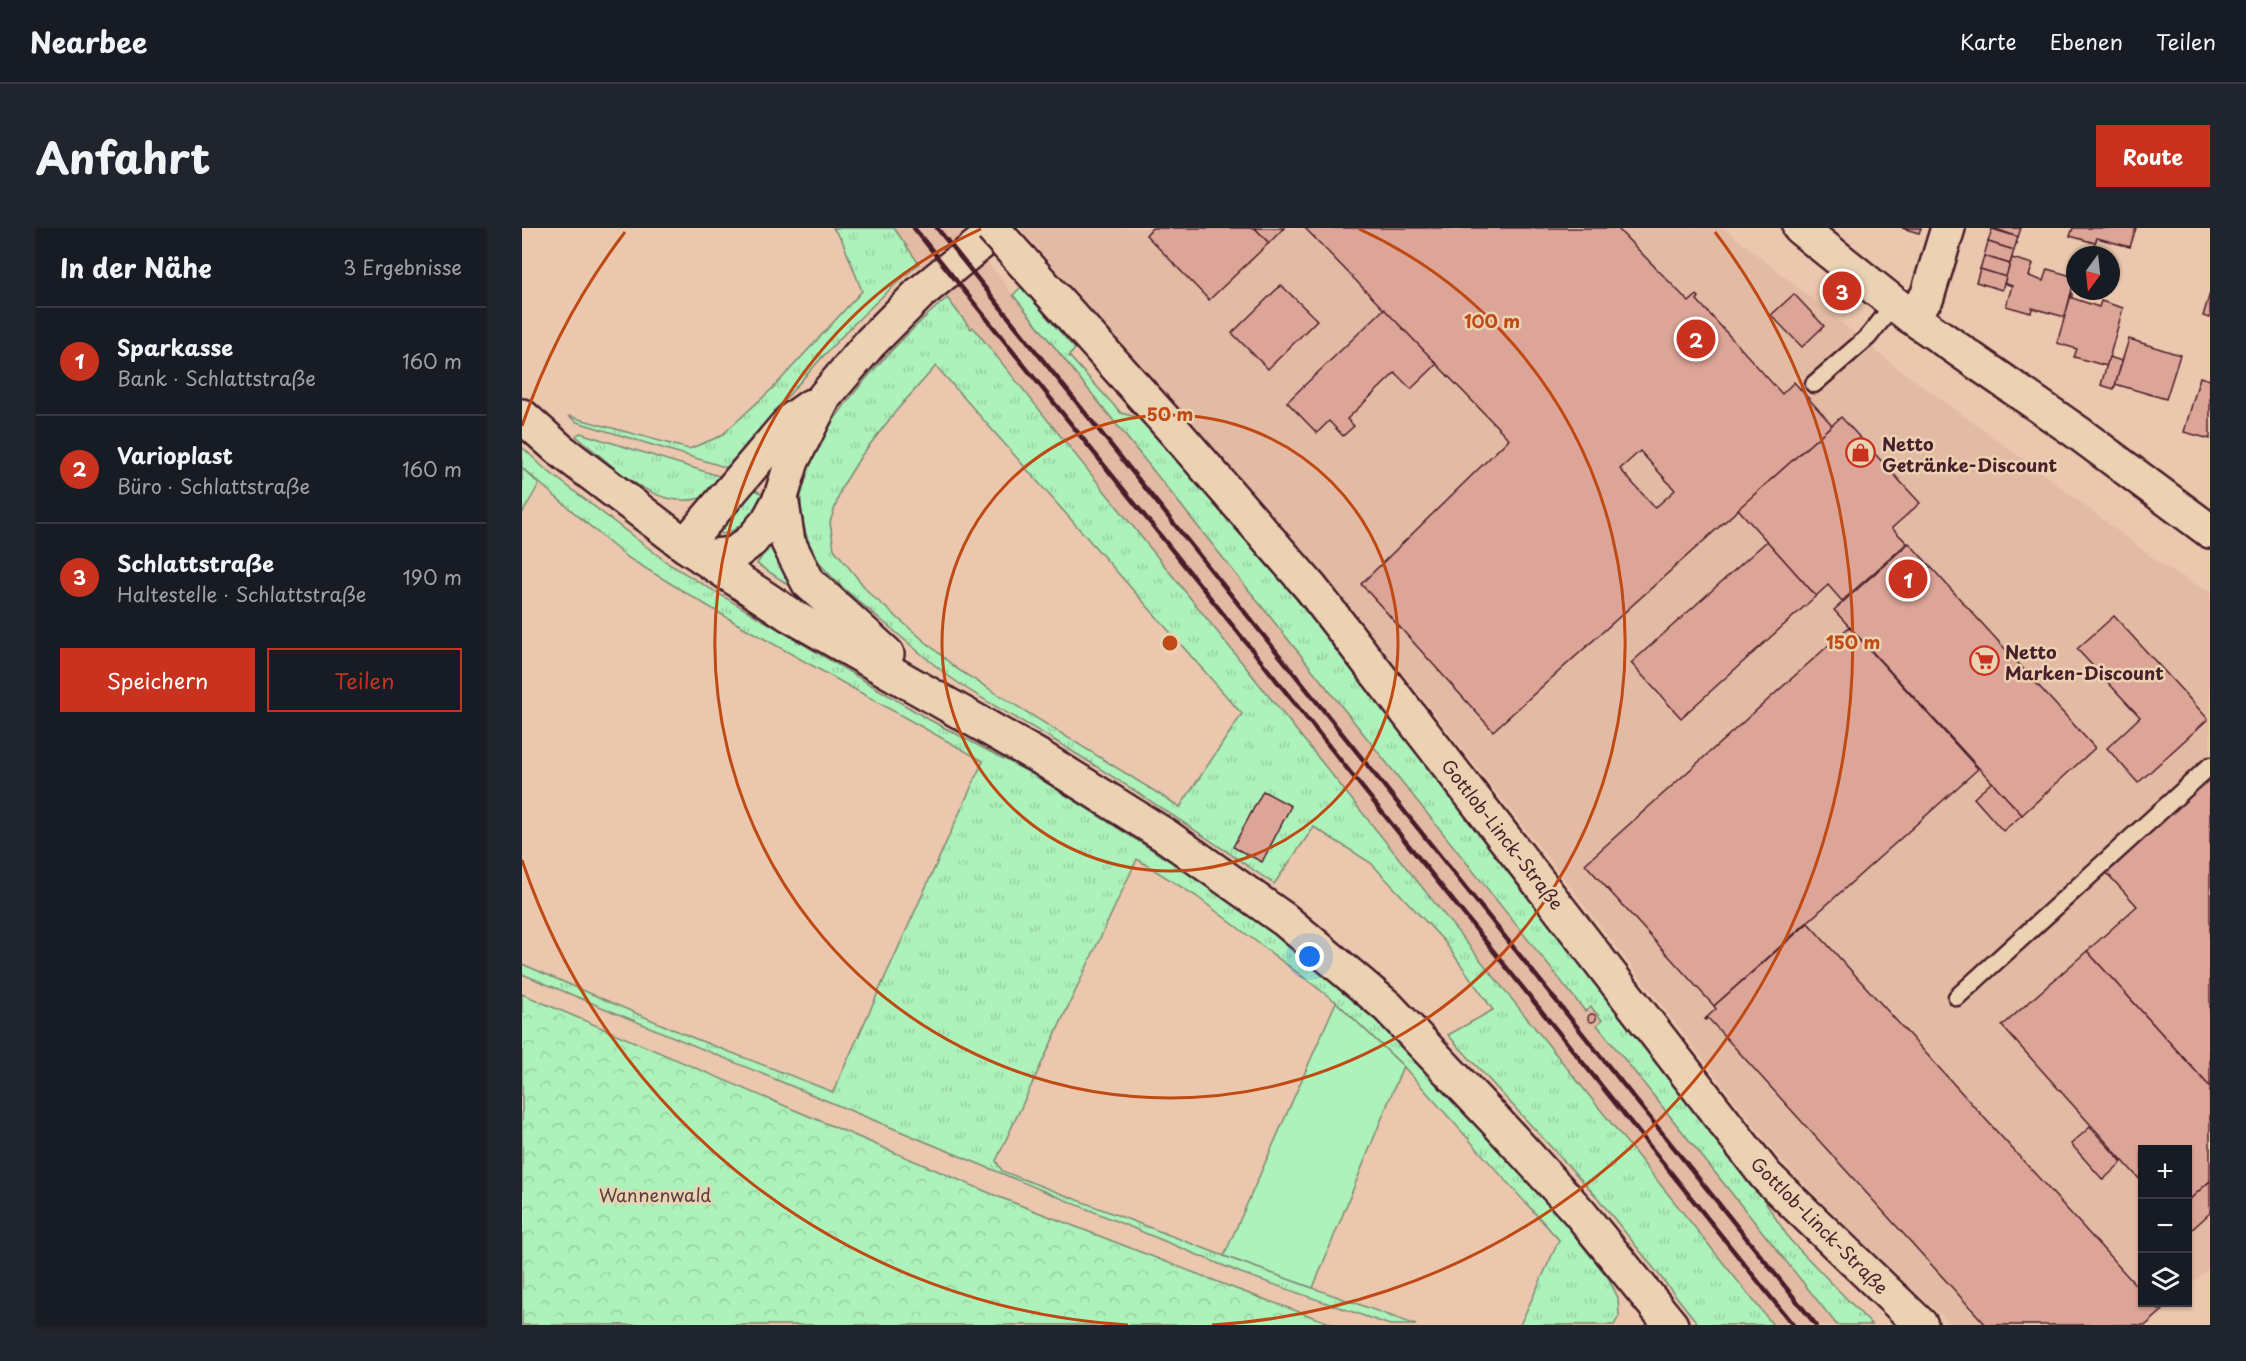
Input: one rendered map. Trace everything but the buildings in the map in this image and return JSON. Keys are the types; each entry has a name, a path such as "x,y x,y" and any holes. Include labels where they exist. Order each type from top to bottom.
{"street":[{"name":"Gottlob-Linck-Straße","path":"992,228 1170,426 1311,588 1766,1176 1921,1325"},
{"path":"694,551 734,554 751,541 768,521 782,497 792,460 825,396 870,343 920,293 999,228"},
{"path":"1800,228 1902,310 2077,432 2210,531"},
{"path":"1902,310 1927,297 1948,228"},
{"path":"694,551 790,421 825,396"},
{"path":"522,416 559,449 694,551 790,615 1043,759 1166,836 1285,920 1388,1007 1579,1212 1671,1325"},
{"path":"782,497 788,542 808,582 938,699"}],"lane":[{"path":"1814,384 1902,310"},
{"path":"1957,997 2210,766"}],"shaded area":[{"path":"894,228 960,228 1585,1011 1591,1006 1602,1020 1597,1026 1837,1325 1773,1325 974,328 972,329 918,262"},
{"path":"1020,228 1724,228 1896,367 2038,470 2165,567 2210,592 2210,1267 2192,1283 2192,1145 2138,1145 2138,1307 2166,1307 2146,1325 1952,1325 1879,1258 1784,1164 1545,854 1324,574"}],"green space":[{"path":"833,228 894,228 919,264 843,335 772,414 728,468 577,422 568,416 689,449 721,436 773,388 862,291 842,240"},
{"path":"1021,287 1075,349 1069,356 1121,413 1143,419 1298,601 1754,1185 1790,1240 1872,1325 1837,1325 1597,1025 1602,1020 1591,1007 1585,1011 1013,295"},
{"path":"947,298 971,329 973,327 1773,1325 1699,1325 1597,1197 1448,1035 1493,1010 1444,941 1371,863 1314,827 1274,884 1110,775 962,686 850,594 823,567 807,537 803,521 801,504 804,479 833,421 880,363","holes":["936,366 1242,714 1180,807 957,669 870,594 834,549 830,522 842,487 861,456 896,411"]},
{"path":"580,433 729,479 711,494 692,500 673,499 655,494 638,485 605,460 576,436"},
{"path":"522,447 544,468 669,564 928,719 1034,775 1192,875 1275,934 1376,1020 1482,1129 1566,1225 1609,1279 1618,1298 1619,1316 1614,1325 1520,1325 1559,1240 1403,1066 1336,1002 1196,896 1137,859 996,1161 1002,1171 1224,1256 1416,1325 1390,1325 1241,1273 522,974 522,964 691,1037 833,1092 983,761 736,623 625,556 522,468"},
{"path":"522,468 539,484 522,514"},
{"path":"749,487 765,495 741,524 722,534 720,532 723,523"},
{"path":"771,541 782,570 792,587 757,564"},
{"name":"Wannenwald","path":"522,994 999,1197 1335,1325 522,1325"},
{"path":"1336,1002 1403,1066 1313,1288 1224,1256"}],"railway":[{"path":"914,228 1793,1325"},
{"path":"937,228 1816,1325"}],"place":[{"name":"Schlattstraße","path":"1842,291"},
{"name":"Varioplast","path":"1696,339"},
{"name":"Netto Getränke-Discount","path":"1861,453"},
{"name":"Sparkasse","path":"1908,579"},
{"name":"Netto Marken-Discount","path":"1984,661"}]}
